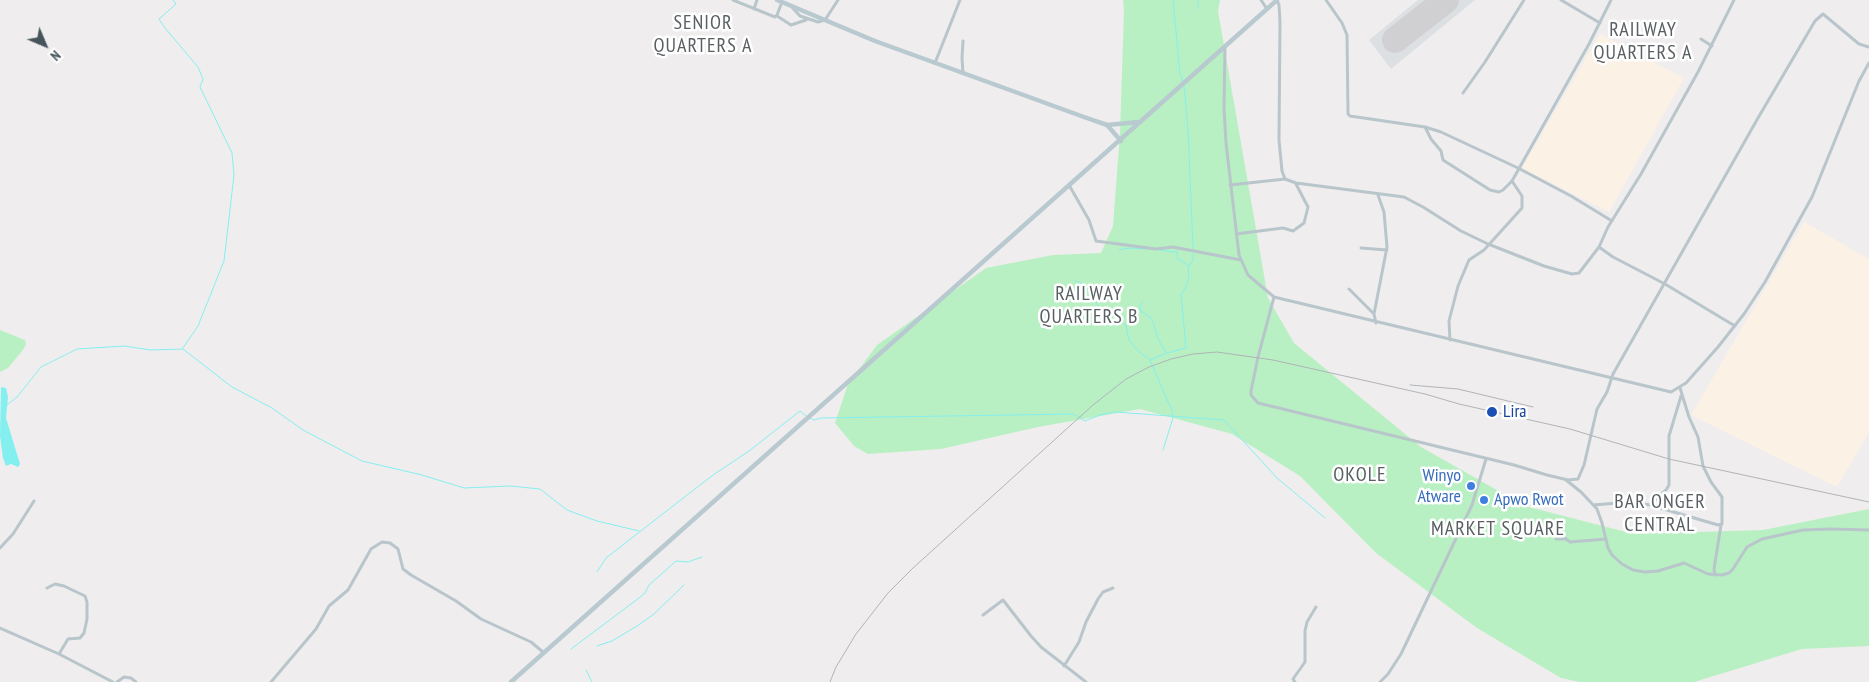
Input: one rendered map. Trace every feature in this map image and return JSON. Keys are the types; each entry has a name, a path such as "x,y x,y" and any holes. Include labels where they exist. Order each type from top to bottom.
{"main road":[{"path":"511,682 1277,0"},
{"path":"779,1 935,63 1107,124 1140,122"},
{"path":"1107,124 1121,140"}],"street":[{"path":"733,0 777,16 790,25 806,20"},
{"path":"754,9 757,0"},
{"path":"791,6 796,13 806,20 818,22 825,20 838,0"},
{"path":"935,63 960,0"},
{"path":"1261,0 1266,9"},
{"path":"1277,0 1279,5 1280,48 1279,140 1284,180"},
{"path":"1326,0 1342,23 1347,35 1348,114 1350,116 1441,132 1518,168 1612,221"},
{"path":"1463,93 1524,0"},
{"path":"1561,0 1600,23"},
{"path":"1425,128 1441,151 1443,160 1490,190 1499,192 1512,181 1611,0"},
{"path":"1230,186 1284,180 1410,199 1462,231 1488,244 1544,266 1572,274 1579,273 1598,247 1642,174 1712,46 1734,0"},
{"path":"777,16 779,1"},
{"path":"1274,297 1251,391 1258,403 1564,478 1578,479 1597,408 1607,392 1630,343 1817,18 1823,14 1859,44 1869,48"},
{"path":"1701,39 1712,46"},
{"path":"963,73 964,41"},
{"path":"1225,46 1224,109 1230,186 1241,260 1248,274 1274,297 1666,391 1680,388 1705,363 1735,326 1765,282 1808,207 1859,81 1869,63"},
{"path":"1450,340 1448,326 1458,286 1469,260 1484,250 1522,208 1522,196 1512,181"},
{"path":"1236,234 1283,228 1293,231 1304,223 1308,207 1296,183"},
{"path":"1069,184 1089,220 1096,241 1156,248 1173,248 1241,260"},
{"path":"1376,323 1374,314 1387,250 1384,212 1378,194"},
{"path":"1598,247 1735,326"},
{"path":"1361,248 1387,250"},
{"path":"1349,289 1374,314"},
{"path":"1680,388 1698,437 1703,466 1711,482 1722,497 1723,518 1714,569 1715,575"},
{"path":"1650,505 1669,485 1668,436 1682,394"},
{"path":"1380,682 1388,674 1401,654 1472,505 1486,459"},
{"path":"1564,478 1593,505 1602,523 1612,555 1622,564 1633,570 1645,572 1658,571 1684,563 1708,574 1722,576 1729,573 1747,547 1762,539 1803,530 1831,528 1869,530"},
{"path":"0,548 13,534 34,501"},
{"path":"1593,505 1631,502 1650,505 1721,525"},
{"path":"1556,530 1565,539"},
{"path":"1556,539 1565,539 1573,542 1606,539"},
{"path":"271,682 316,630 329,606 348,590 371,549 382,542 390,543 398,549 403,569 410,575 456,601 481,619 531,642 543,652"},
{"path":"1708,574 1714,569"},
{"path":"47,588 51,585 60,585 78,592 86,598 87,612 84,633 80,638 68,639 59,654"},
{"path":"1064,666 1078,642 1098,599 1105,591 1113,588"},
{"path":"983,615 1003,600 1031,636 1064,666 1086,682"},
{"path":"1295,682 1293,679 1305,662 1305,631 1307,622 1316,607"},
{"path":"0,628 59,654 113,682"},
{"path":"118,682 124,678 131,678 136,682"}],"shaded area":[{"path":"1418,0 1475,0 1391,69 1369,40"},
{"path":"1600,34 1684,78 1609,212 1522,168"},
{"path":"1804,222 1869,259 1869,432 1837,487 1691,415"}],"green space":[{"path":"1123,0 1220,0 1218,11 1268,298 1294,343 1421,447 1525,506 1634,534 1763,530 1869,509 1869,646 1802,649 1694,682 1580,682 1561,678 1477,628 1376,553 1300,476 1232,434 1140,409 1038,427 941,449 868,454 854,446 835,423 848,384 877,345 986,268 1053,255 1101,253 1113,226 1120,133"},
{"path":"0,330 25,340 26,344 8,368 0,372"}],"water":[{"path":"1,387 6,388 8,397 6,418 20,464 18,467 11,464 6,466 3,458 0,436"}],"waterway":[{"path":"173,0 176,4 159,19 198,67 203,79 200,87 232,153 234,175 224,261 198,326 183,348"},
{"path":"1173,0 1180,74 1183,82"},
{"path":"1198,0 1198,9"},
{"path":"1184,86 1188,129 1193,249"},
{"path":"1119,250 1129,248 1148,249"},
{"path":"1159,250 1177,252 1177,258 1189,266"},
{"path":"1163,450 1173,418 1172,411 1150,360 1186,348 1181,295 1186,287 1189,276 1188,268 1193,260 1193,253"},
{"path":"1075,281 1083,284 1101,311 1113,321 1122,322 1126,326 1129,340 1139,352 1149,359"},
{"path":"1143,301 1140,307 1141,311 1150,317 1159,341 1166,352"},
{"path":"7,405 17,397 41,367 77,349 124,346 151,350 183,349 232,387 272,408 303,430 362,461 422,475 464,488 510,486 540,489 567,510 597,521 639,531"},
{"path":"597,572 606,558 713,475 749,451 800,411 806,416"},
{"path":"810,418 814,420 821,418 1073,414 1085,421 1115,412 1224,420 1277,478 1325,518"},
{"path":"571,649 645,593 649,585 676,561 688,562 702,557"},
{"path":"597,646 612,641 637,626 654,614 684,585"},
{"path":"586,670 592,682"}],"runway":[{"path":"1395,40 1446,0"}],"railway":[{"path":"830,682 836,667 856,634 888,593 913,568 1093,405 1126,379 1149,367 1193,354 1217,352 1273,360 1570,429 1669,459 1869,502"},
{"path":"1410,385 1458,389 1533,407"}],"place":[{"name":"Lira","path":"1492,412"},
{"name":"Winyo Atware","path":"1471,486"},
{"name":"Apwo Rwot","path":"1484,500"}],"district":[{"name":"SENIOR QUARTERS A","path":"703,34"},
{"name":"RAILWAY QUARTERS A","path":"1643,42"},
{"name":"RAILWAY QUARTERS B","path":"1089,306"},
{"name":"OKOLE","path":"1360,475"},
{"name":"BAR ONGER CENTRAL","path":"1660,514"},
{"name":"MARKET SQUARE","path":"1498,529"}]}
